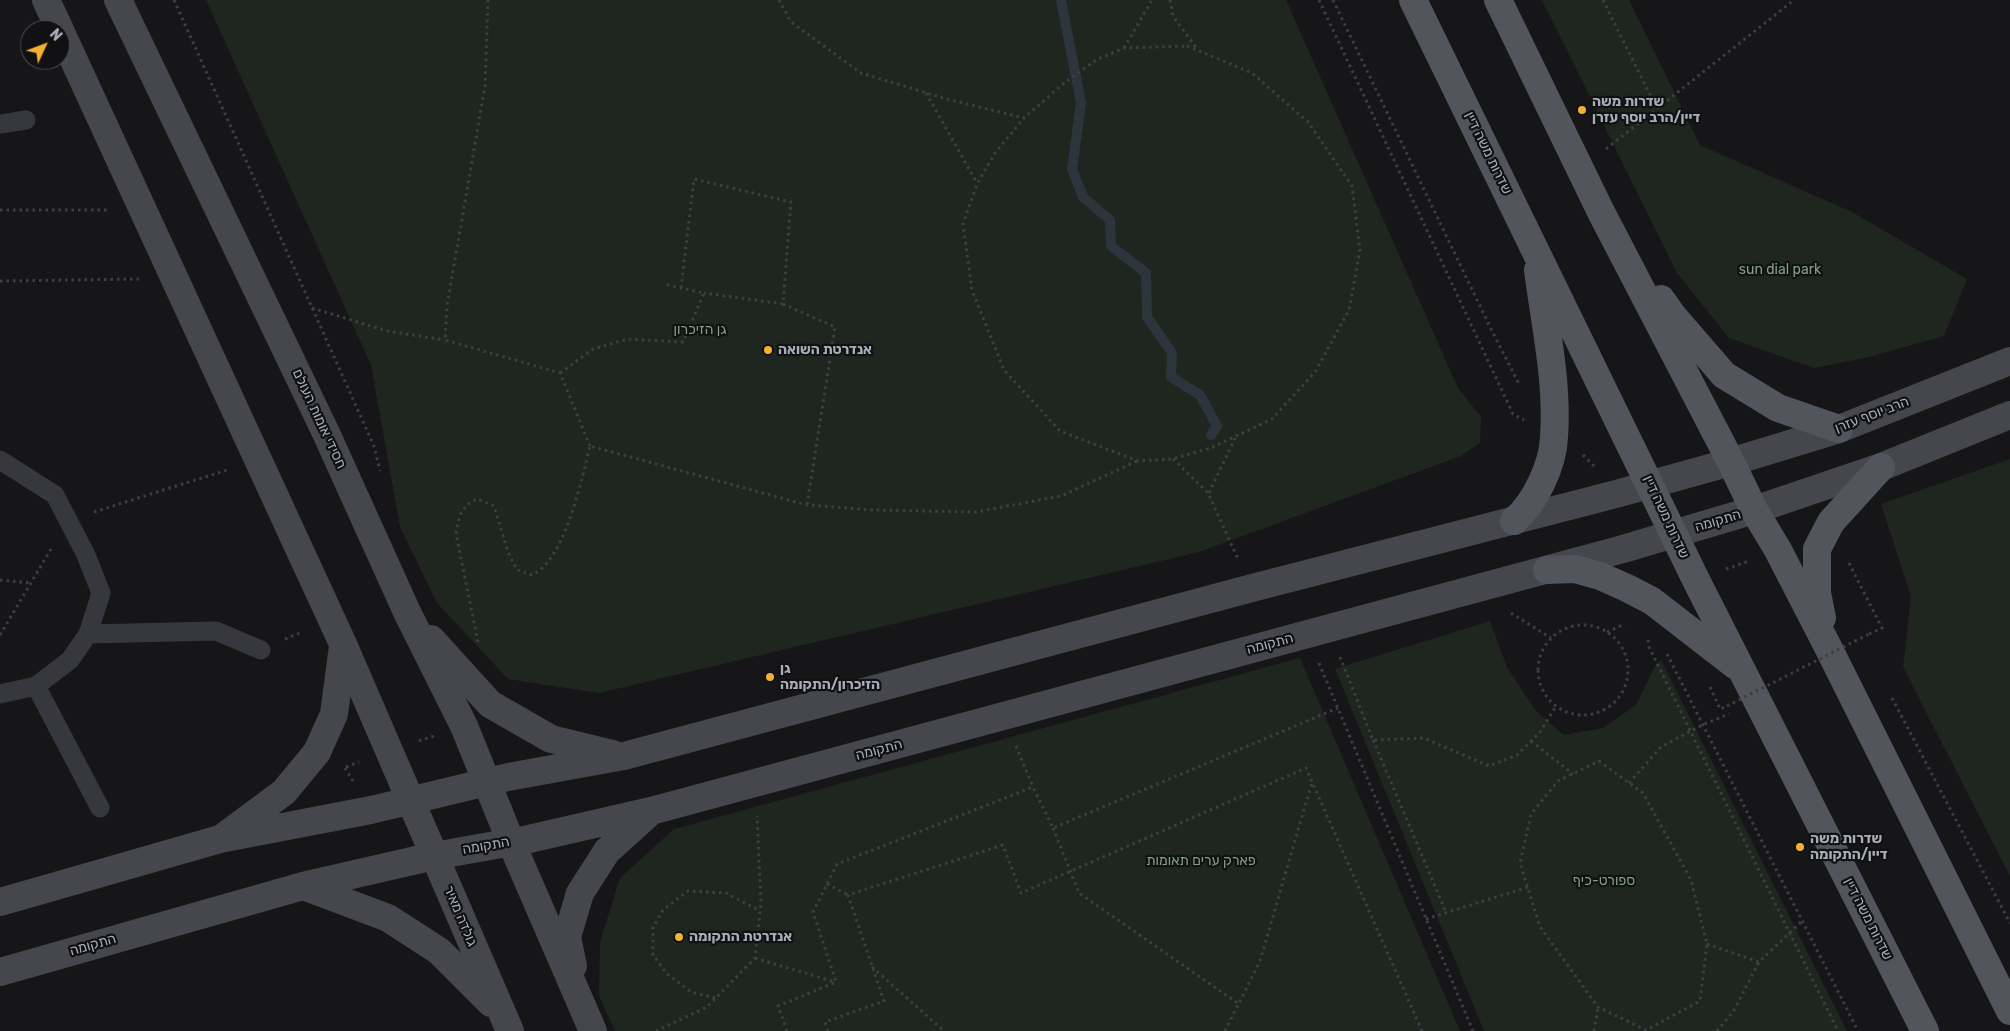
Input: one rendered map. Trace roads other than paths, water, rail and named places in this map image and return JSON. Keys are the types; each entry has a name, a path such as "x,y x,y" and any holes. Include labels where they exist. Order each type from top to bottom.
{"main road":[{"name":"שדרות משה דיין","path":"1413,0 1674,534 1925,1031"},
{"path":"1498,0 1601,212 1754,510 1778,550 1830,649 2010,1011"},
{"path":"1601,212 1673,316 1724,375 1778,408 1839,429"},
{"path":"1514,521 1528,504 1539,486 1548,464 1554,438 1553,380 1534,246"},
{"path":"1830,649 1817,593 1817,549 1831,522 1881,468"},
{"path":"1547,570 1575,569 1600,576 1627,588 1652,601 1742,670"}],"street":[{"path":"46,0 55,20"},
{"name":"חסידי אומות העולם","path":"118,0 326,433 407,612 464,726 511,842"},
{"path":"70,52 343,644 410,800"},
{"name":"הרב יוסף עזרן","path":"1731,462 1839,429 2010,361"},
{"path":"1754,510 1881,468 2010,415"},
{"path":"0,902 220,839 371,810 488,782 624,756 1731,462"},
{"name":"התקומה","path":"0,972 303,886 434,856 511,842 651,811 1547,570 1754,510"},
{"path":"407,612 490,704 551,739 624,756"},
{"path":"220,839 284,792 317,752 334,714 343,644"},
{"name":"גולדה מאיר","path":"410,800 506,1023"},
{"path":"582,1004 567,937 580,893 607,851 651,811"},
{"path":"511,842 593,1031"},
{"path":"303,886 388,918 439,951 506,1023"}],"lane":[{"path":"0,124 26,120"},
{"path":"0,460 54,495 86,555 101,593 88,634 70,660 36,686 0,694"},
{"path":"88,634 216,631 261,650"},
{"path":"36,686 100,808"}],"waterway":[{"path":"1061,0 1081,103 1072,169 1083,197 1110,220 1111,246 1146,273 1147,317 1172,353 1171,377 1200,395 1217,426 1211,435"}],"place":[{"name":"שדרות משה דיין/הרב יוסף עזרן","path":"1582,110"},
{"name":"אנדרטת השואה","path":"768,350"},
{"name":"גן הזיכרון/התקומה","path":"770,677"},
{"name":"שדרות משה דיין/התקומה","path":"1800,847"},
{"name":"אנדרטת התקומה","path":"679,937"}],"park label":[{"name":"sun dial park","path":"1780,270"},
{"name":"גן הזיכרון","path":"700,330"},
{"name":"פארק ערים תאומות","path":"1201,861"},
{"name":"ספורט-כיף","path":"1604,881"}]}
